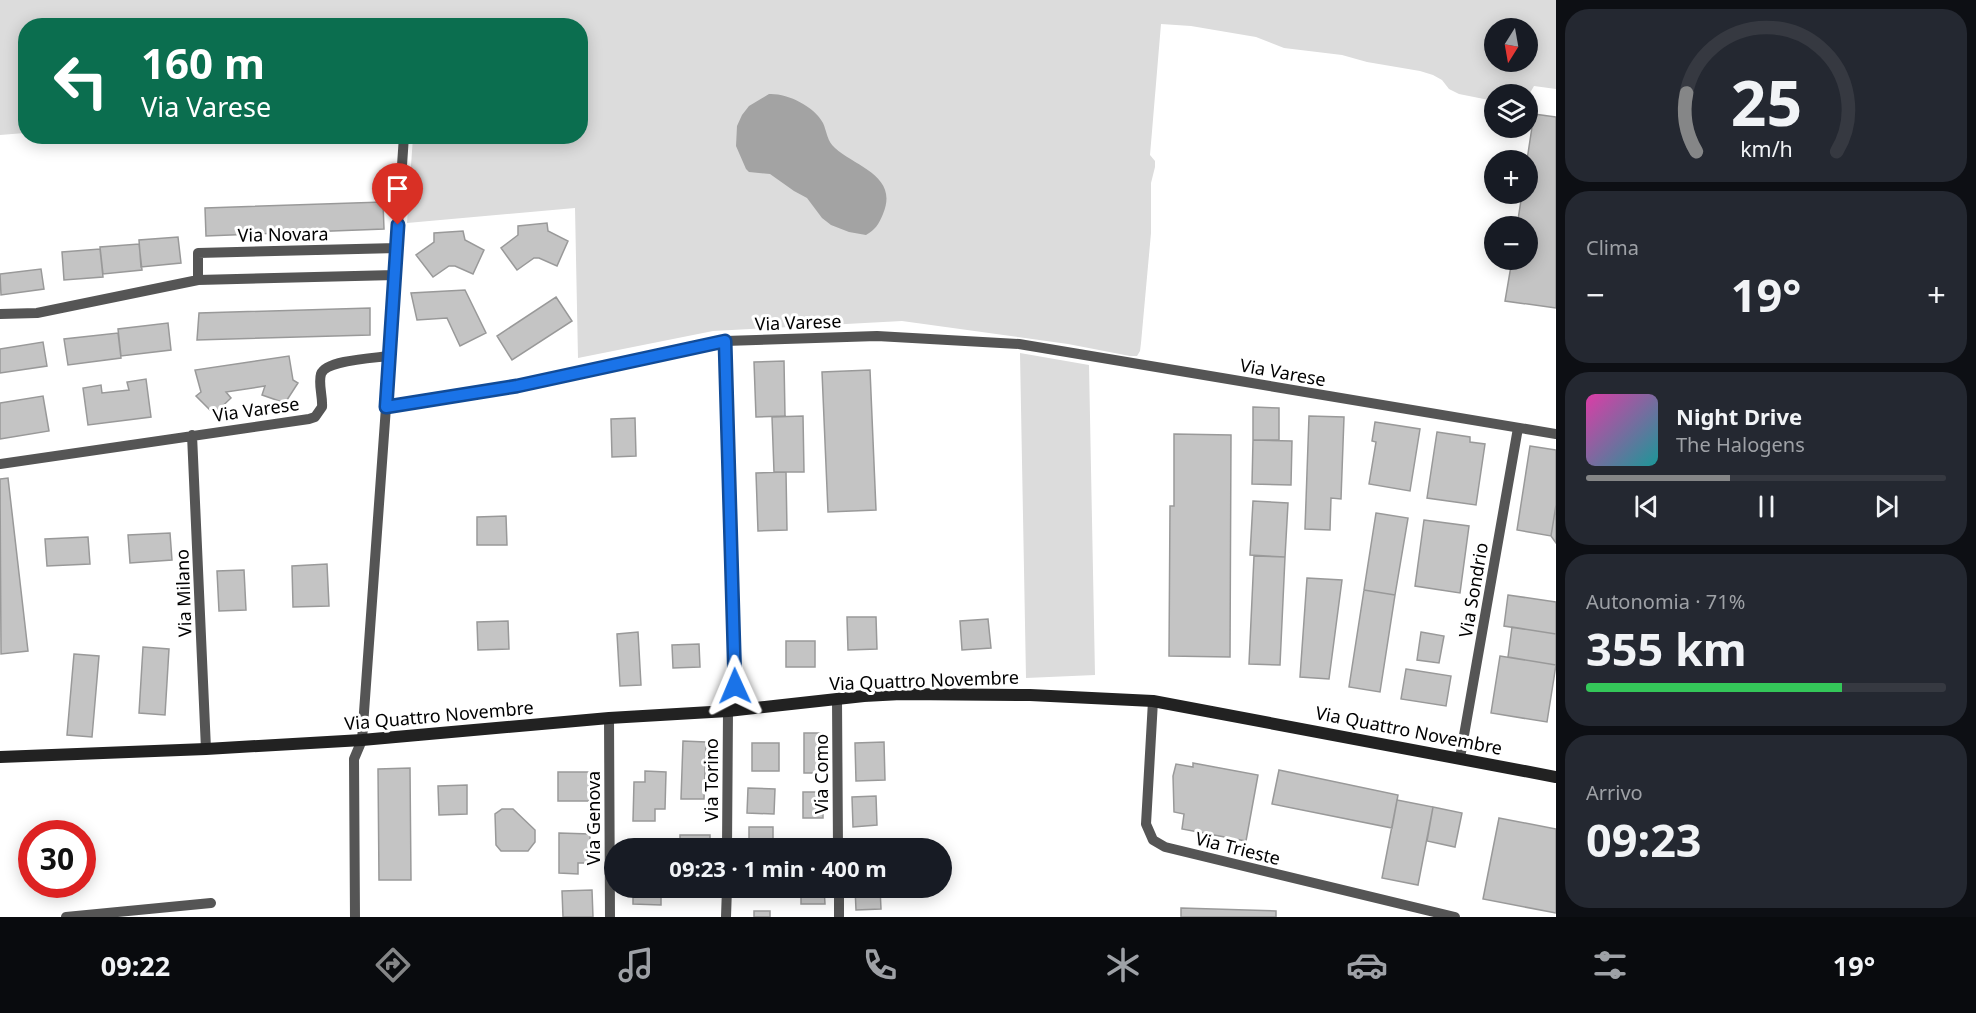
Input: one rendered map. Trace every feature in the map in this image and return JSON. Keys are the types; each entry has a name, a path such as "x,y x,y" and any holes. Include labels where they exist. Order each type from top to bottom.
{"street":[{"path":"355,917 354,759 362,740 403,144"},
{"name":"Via Novara","path":"198,280 198,252 396,248"},
{"path":"0,314 37,313 198,280 395,275"},
{"name":"Via Varese","path":"386,407 517,386 725,341 877,336 1019,344 1556,434"},
{"name":"Via Torino","path":"725,341 732,710 727,838"},
{"name":"Via Varese","path":"0,464 315,417 322,407 321,375 328,366 389,356"},
{"name":"Via Sondrio","path":"1460,758 1518,428"},
{"name":"Via Milano","path":"192,435 206,749"},
{"name":"Via Quattro Novembre","path":"0,757 362,740 901,694 956,694 1097,697 1153,701 1556,777"},
{"name":"Via Como","path":"837,699 838,838"},
{"name":"Via Trieste","path":"1153,701 1146,824 1153,840 1165,847 1455,917"},
{"name":"Via Genova","path":"609,718 610,917"},
{"path":"726,917 727,898"},
{"path":"838,898 839,917"},
{"path":"66,917 211,903"}],"shaded area":[{"path":"0,0 1556,0 1556,89 1538,87 1538,84 1484,84 1484,99 1459,94 1449,89 1442,80 1420,71 1367,62 1342,55 1284,48 1256,37 1191,26 1161,24 1150,155 1155,161 1151,183 1151,233 1141,343 1137,356 902,321 713,331 578,358 575,208 407,223 413,144 588,144 588,18 18,18 18,134 0,135"},
{"path":"769,94 792,98 807,106 823,123 832,145 880,181 885,190 886,201 880,221 869,233 866,235 849,232 831,225 822,218 807,198 770,174 749,172 746,169 736,146 737,126 749,106"},
{"path":"1020,353 1089,365 1095,675 1026,678"}],"building":[{"path":"1538,115 1556,117 1556,308 1505,301 1510,270 1538,270 1538,216 1519,216 1520,204 1538,204 1538,150 1529,150 1530,138 1538,138"},
{"path":"383,202 384,229 206,236 205,208"},
{"path":"547,223 548,231 568,241 557,266 534,258 517,270 501,248 518,235 518,226"},
{"path":"463,231 465,240 484,250 473,274 455,266 449,266 433,277 416,255 434,242 434,233"},
{"path":"178,237 181,263 141,267 139,240"},
{"path":"139,244 142,270 103,274 100,247"},
{"path":"100,249 103,277 64,280 62,252"},
{"path":"41,269 44,289 1,295 0,274"},
{"path":"465,290 486,333 460,346 447,318 417,320 411,293"},
{"path":"556,297 572,321 512,360 497,336"},
{"path":"370,308 370,335 197,340 199,313"},
{"path":"168,323 171,350 121,356 118,329"},
{"path":"118,333 121,358 68,365 64,339"},
{"path":"43,342 47,366 0,373 0,349"},
{"path":"289,356 293,380 298,383 285,403 262,395 265,386 226,392 231,398 214,414 196,396 201,392 195,370"},
{"path":"784,361 785,416 756,417 754,362"},
{"path":"870,370 876,510 828,512 822,372"},
{"path":"146,379 151,417 88,425 83,388 101,385 102,393 129,390 127,382"},
{"path":"43,396 49,431 0,439 0,403"},
{"path":"1253,407 1279,408 1279,440 1253,440"},
{"path":"803,416 804,472 774,472 772,417"},
{"path":"1309,416 1344,417 1341,499 1331,498 1330,530 1305,529"},
{"path":"635,418 636,456 612,457 611,419"},
{"path":"1375,422 1420,429 1410,491 1369,484 1376,442 1372,441"},
{"path":"1437,432 1470,437 1470,442 1485,444 1476,505 1427,498"},
{"path":"1174,434 1231,435 1230,657 1169,656 1170,506 1174,506"},
{"path":"1253,440 1292,441 1291,485 1252,484"},
{"path":"1530,446 1556,450 1556,505 1551,536 1517,530"},
{"path":"786,472 787,530 758,531 756,473"},
{"path":"8,478 28,651 1,654 0,479"},
{"path":"1253,501 1288,503 1285,557 1250,555"},
{"path":"1556,505 1556,543 1551,536"},
{"path":"1376,513 1408,518 1395,595 1364,590"},
{"path":"506,516 507,545 477,545 477,517"},
{"path":"1424,520 1469,526 1460,593 1415,586"},
{"path":"170,533 172,560 130,563 128,535"},
{"path":"88,537 90,564 47,566 45,539"},
{"path":"1254,556 1285,557 1280,665 1249,664"},
{"path":"327,564 329,606 293,607 292,566"},
{"path":"244,570 246,610 219,611 217,571"},
{"path":"1307,578 1342,580 1329,679 1300,677"},
{"path":"1364,590 1395,595 1380,692 1349,687"},
{"path":"1508,595 1556,602 1556,634 1504,626"},
{"path":"847,617 876,617 877,649 848,650"},
{"path":"988,619 991,648 962,650 960,621"},
{"path":"508,621 509,649 478,650 477,622"},
{"path":"1512,627 1556,634 1556,665 1508,657"},
{"path":"638,632 641,685 620,686 617,634"},
{"path":"1421,632 1444,636 1439,663 1417,660"},
{"path":"786,641 815,641 815,667 786,667"},
{"path":"699,644 700,667 673,668 672,645"},
{"path":"143,647 169,649 165,715 139,713"},
{"path":"74,654 99,656 92,737 67,735"},
{"path":"1500,656 1556,665 1547,722 1491,713"},
{"path":"1406,669 1451,676 1446,706 1401,699"},
{"path":"804,733 824,733 824,773 804,773"},
{"path":"683,741 706,742 704,799 681,799"},
{"path":"884,742 885,780 856,781 855,743"},
{"path":"752,743 779,743 779,771 752,771"},
{"path":"1193,763 1258,775 1246,841 1182,829 1184,814 1174,812 1173,776 1176,764 1193,767"},
{"path":"410,768 411,880 379,880 378,769"},
{"path":"1279,770 1398,795 1392,828 1272,804"},
{"path":"645,771 666,772 665,809 655,809 655,821 633,821 634,782 645,782"},
{"path":"558,772 590,772 589,801 558,801"},
{"path":"467,785 467,814 439,815 438,786"},
{"path":"748,788 775,789 774,814 747,813"},
{"path":"803,792 823,792 823,818 803,818"},
{"path":"876,796 877,825 853,827 852,797"},
{"path":"1397,800 1433,807 1418,885 1382,878"},
{"path":"1433,807 1462,813 1455,847 1427,841"},
{"path":"502,809 513,809 535,830 535,842 528,851 501,851 496,845 495,814"},
{"path":"1499,818 1556,829 1556,913 1483,899"},
{"path":"749,827 773,827 773,838 749,838"},
{"path":"559,833 590,834 590,863 578,863 578,874 559,873"},
{"path":"680,835 710,835 710,838 680,838"},
{"path":"592,890 593,917 563,917 562,891"},
{"path":"633,898 661,898 661,905 633,904"},
{"path":"801,898 825,898 825,904 801,904"},
{"path":"855,898 880,898 881,909 856,910"},
{"path":"1181,908 1276,911 1276,917 1181,917"},
{"path":"754,911 770,911 770,917 754,917"}],"route":[{"path":"398,225 386,407 517,386 725,341 735,686"}]}
